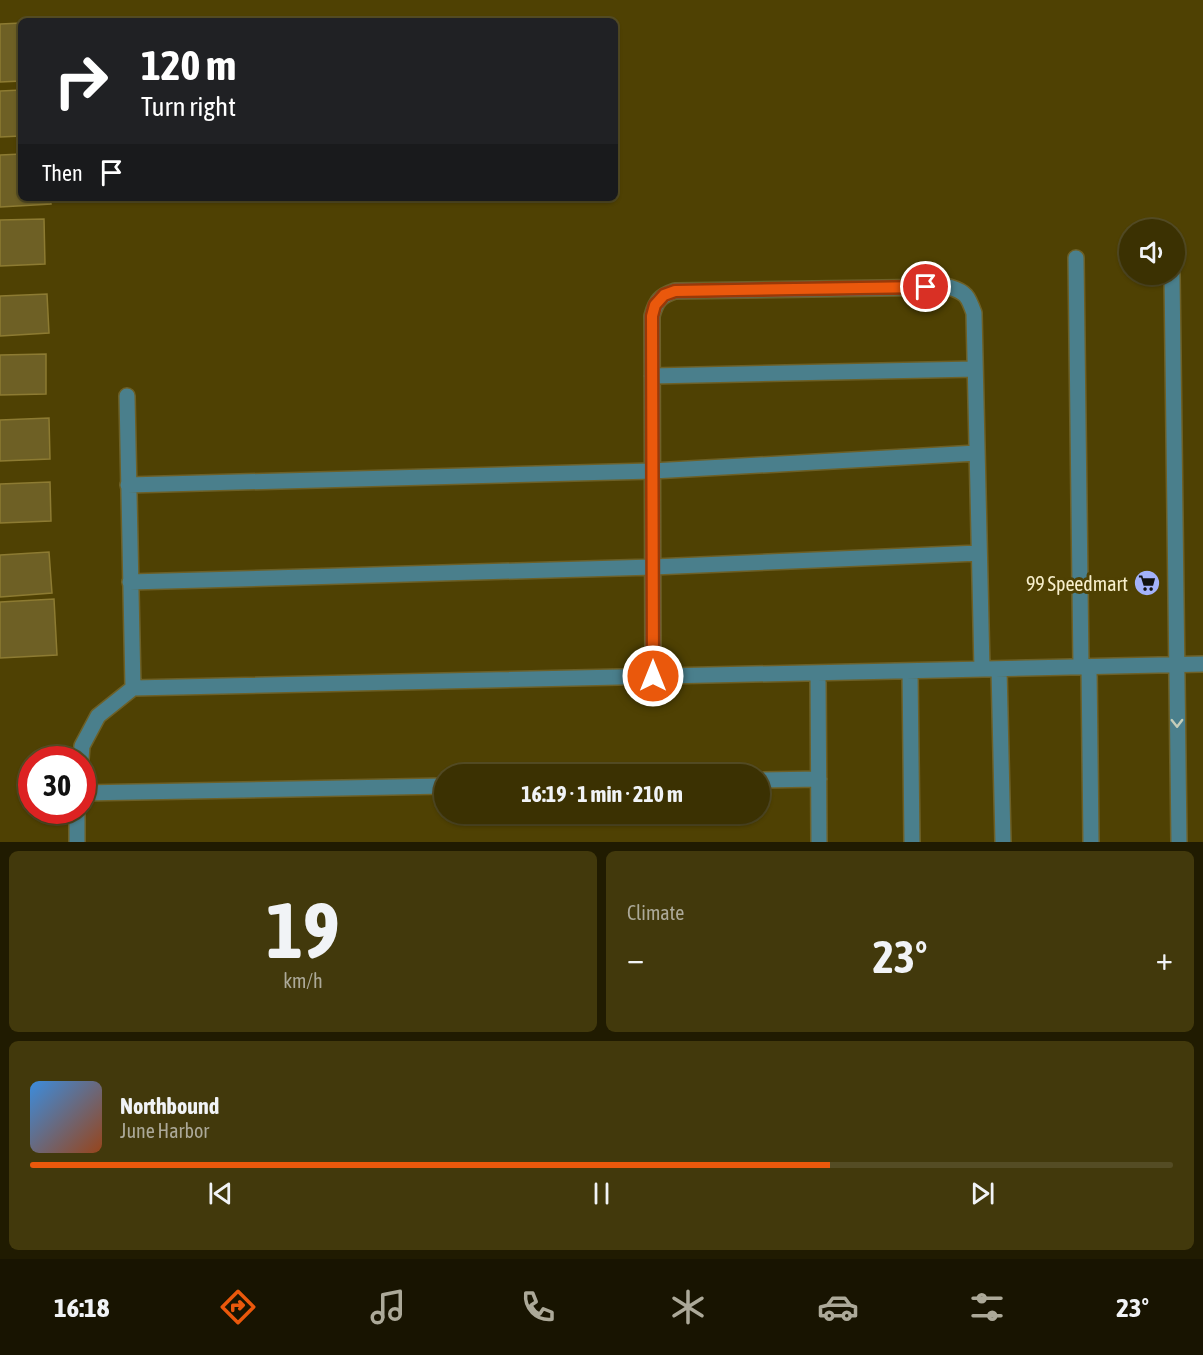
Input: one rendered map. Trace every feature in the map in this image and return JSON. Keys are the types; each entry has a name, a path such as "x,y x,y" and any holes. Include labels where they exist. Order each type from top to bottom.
{"street":[{"path":"1076,258 1091,842"},
{"path":"1172,285 1179,842"},
{"path":"653,676 652,316 655,305 664,295 675,291 949,287 961,291 969,298 974,313 982,669"},
{"path":"652,376 975,369"},
{"path":"127,396 133,688"},
{"path":"128,485 652,471 977,453"},
{"path":"130,582 652,567 979,553"},
{"path":"82,746 98,716 133,688 1203,664"},
{"path":"999,669 1003,842"},
{"path":"910,671 912,842"},
{"path":"818,673 819,842"},
{"path":"770,780 819,779"},
{"path":"96,793 434,786"},
{"path":"77,824 77,842"}],"building":[{"path":"18,23 18,81 0,82 0,24"},
{"path":"18,90 18,136 0,137 0,91"},
{"path":"18,154 18,201 50,201 51,204 0,207 0,155"},
{"path":"44,219 45,264 0,266 0,220"},
{"path":"47,294 49,333 0,336 0,296"},
{"path":"46,354 46,394 0,395 0,355"},
{"path":"49,418 50,459 0,461 0,420"},
{"path":"50,482 51,521 0,523 0,484"},
{"path":"49,552 52,593 0,597 0,555"},
{"path":"54,599 57,655 0,658 0,602"}],"place":[{"name":"99 Speedmart","path":"1147,583"}],"route":[{"path":"653,676 652,316 655,305 664,295 675,291 926,287"}]}
